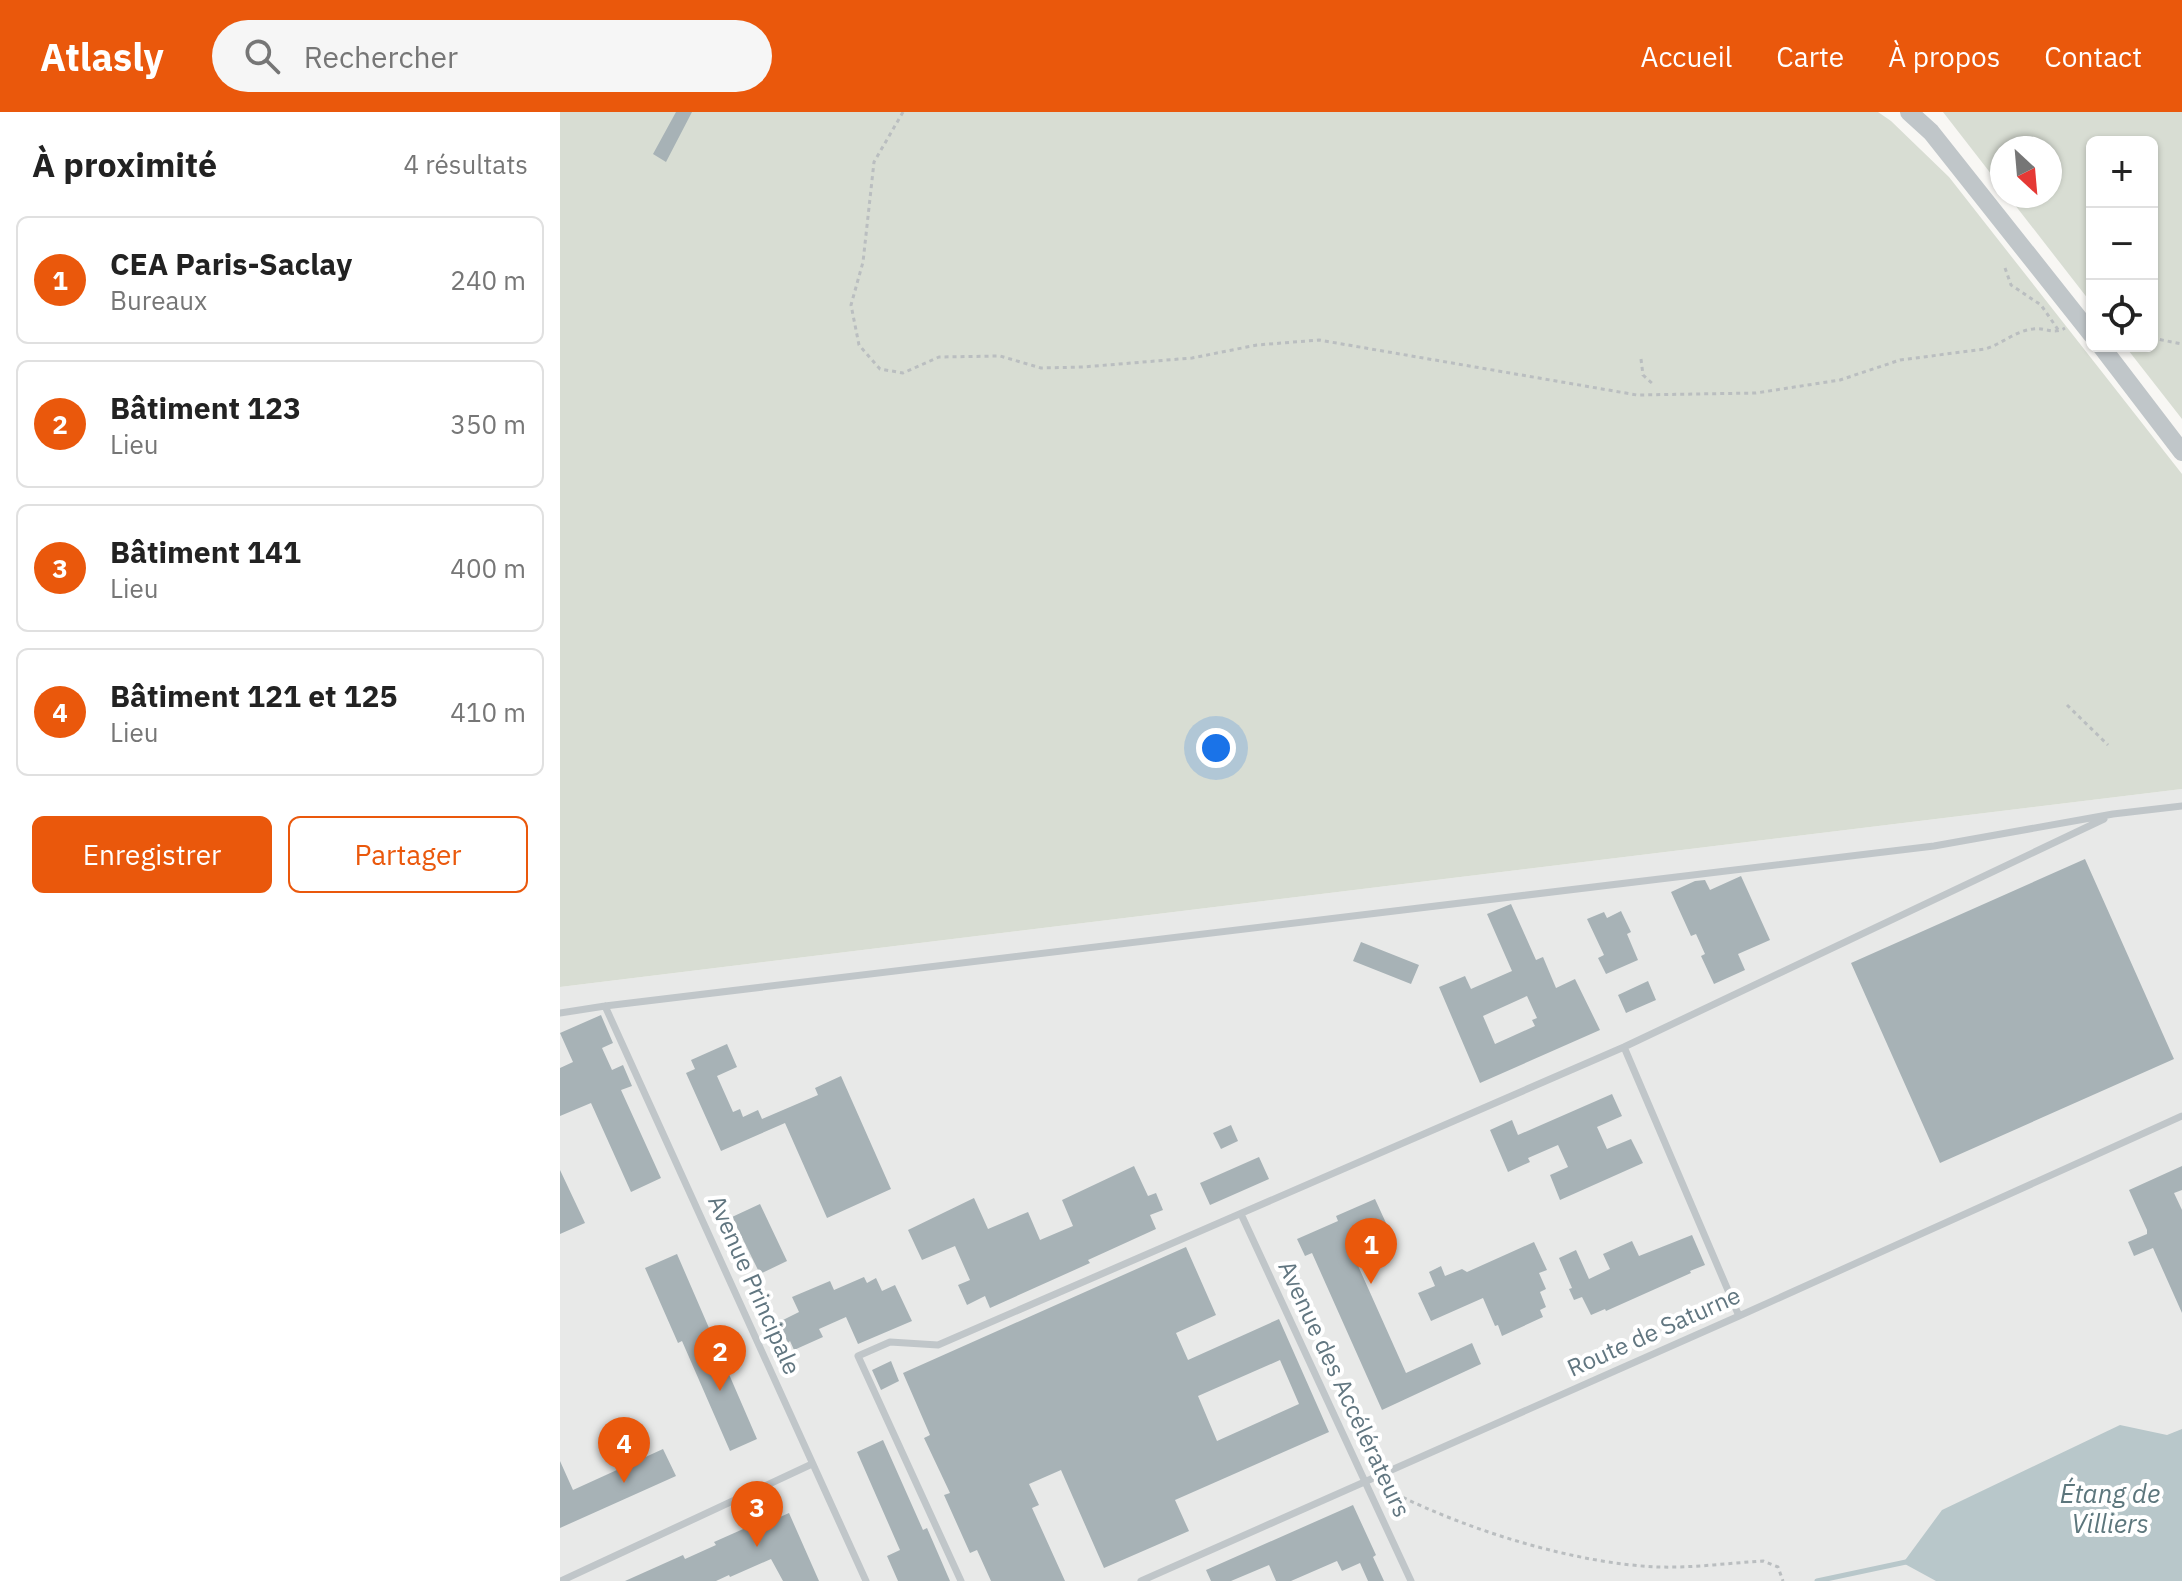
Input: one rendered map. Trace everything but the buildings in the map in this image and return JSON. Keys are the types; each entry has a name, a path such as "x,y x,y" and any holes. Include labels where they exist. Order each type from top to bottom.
{"street":[{"path":"1909,112 1931,132 2086,327"},
{"path":"2106,352 2182,452"}],"lane":[{"path":"560,1013 1934,846 2113,814 2182,806"},
{"path":"961,1581 858,1356 890,1342 938,1345 1624,1047 2113,814"},
{"name":"Avenue Principale","path":"605,1006 866,1581"},
{"path":"1624,1047 1739,1316"},
{"name":"Route de Saturne","path":"1141,1581 2182,1116"},
{"name":"Avenue des Accélérateurs","path":"1241,1214 1411,1581"},
{"path":"561,1581 812,1464"}],"path":[{"path":"903,112 874,162 863,262 851,305 859,345 880,369 903,373 939,357 985,356 1000,356 1041,368 1083,367 1192,358 1257,345 1319,340 1637,395 1756,393 1840,380 1900,360 1985,349 1998,345 2017,332 2039,328 2059,331 2080,319"},
{"path":"2005,268 2011,285 2041,305 2059,331"},
{"path":"2158,339 2182,344"},
{"path":"1641,359 1643,375 1654,385"},
{"path":"2067,705 2108,745"},
{"path":"1396,1494 1470,1526 1606,1562 1660,1567 1763,1561 1778,1567 1783,1581"}],"shaded area":[{"path":"560,112 1878,112 1949,177 2182,474 2182,789 560,987"},
{"path":"1943,112 2182,112 2182,419 2130,352 2158,352 2158,136 2086,136 2086,296 2017,208 2062,208 2062,136 1990,136 1990,173"},
{"path":"2182,789 2182,1581 560,1581 560,987"}],"water":[{"name":"Étang de Villiers","path":"2120,1425 2167,1435 2182,1429 2182,1581 1936,1581 1903,1563 1942,1510"}],"waterway":[{"path":"1817,1581 1906,1562"}],"place":[{"name":"CEA Paris-Saclay","path":"1371,1284"},
{"name":"Bâtiment 123","path":"720,1391"},
{"name":"Bâtiment 121 et 125","path":"624,1483"},
{"name":"Bâtiment 141","path":"757,1547"}]}
